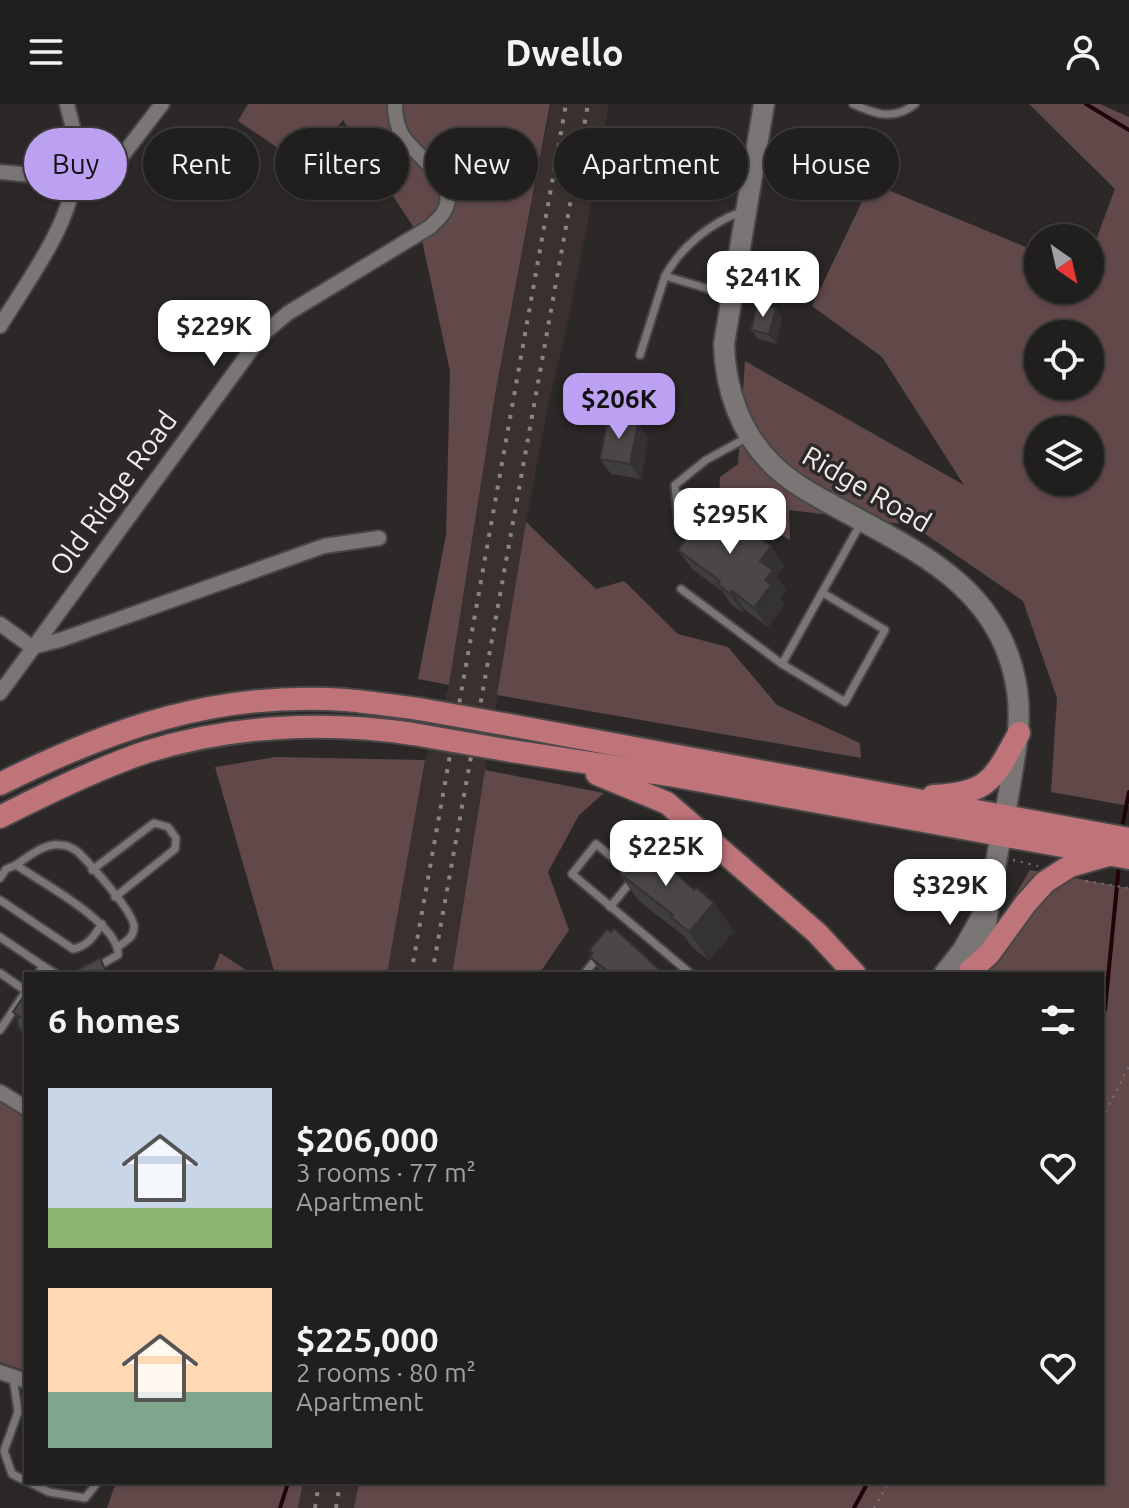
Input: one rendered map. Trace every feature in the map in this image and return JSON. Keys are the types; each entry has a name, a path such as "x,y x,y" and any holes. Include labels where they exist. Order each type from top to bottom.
{"main road":[{"path":"0,784 140,723 239,703 344,700 419,709 912,797 1003,826"},
{"path":"0,817 146,752 237,732 292,727 345,727 413,734 1003,826 1119,847"},
{"path":"912,797 966,793 983,787 997,773 1019,733"},
{"path":"546,756 667,803 817,933 853,972"},
{"path":"968,972 989,954 1026,903 1055,874 1119,847"}],"street":[{"path":"67,104 73,128"},
{"path":"127,150 162,104"},
{"name":"Old Ridge Road","path":"0,693 262,335 288,313 430,227 444,212 449,196 441,179 402,136 395,117 395,104"},
{"name":"Ridge Road","path":"764,104 724,344 725,371 732,399 750,436 785,475 815,496 940,565 975,598 988,615 1012,670 1019,707 1019,733 982,946 968,972"},
{"path":"0,172 24,174"},
{"path":"0,326 49,245 70,200"},
{"path":"0,624 32,647 60,640 324,546 379,538"},
{"name":"Ridge Road","path":"946,972 963,950 988,905"},
{"path":"0,1092 24,1107"}],"lane":[{"path":"853,104 891,116 915,104"},
{"path":"640,355 665,276 673,261 724,218 747,210"},
{"path":"665,276 731,295"},
{"path":"679,528 675,485 706,460 750,436"},
{"path":"782,664 862,521"},
{"path":"681,589 782,664 845,702 885,630 823,593"},
{"path":"92,870 154,823 168,827 176,838 175,849 115,897"},
{"path":"610,907 636,876 596,844 572,874 610,907 689,972"},
{"path":"0,878 6,869 44,847 64,845 78,852 129,913 134,930 119,946 118,955 88,972"},
{"path":"16,865 102,924 119,946"},
{"path":"0,900 73,949 90,941 102,924"},
{"path":"619,932 628,921"},
{"path":"0,937 40,970"},
{"path":"586,972 601,953"},
{"path":"0,973 24,990"},
{"path":"2,1024 24,994"},
{"path":"13,1377 18,1412 4,1451 12,1474 24,1480"},
{"path":"0,1440 10,1433"},
{"path":"33,1484 49,1492 85,1498 96,1484"}],"path":[{"path":"1012,860 1042,867"},
{"path":"1096,882 1129,888"},
{"path":"1104,1115 1129,1066"},
{"path":"874,1508 888,1484"}],"shaded area":[{"path":"248,104 550,104 538,167 538,128 425,128 425,200 532,200 496,389 449,685 418,679 446,535 450,371 422,240 396,200 409,200 409,128 348,128 343,120 337,128 275,128 275,146 259,135 259,128 248,128 238,121"},
{"path":"551,104 609,104 605,128 554,128 554,200 592,200 526,522 452,972 387,972 425,761 449,685 496,389 532,200 538,200 538,171"},
{"path":"1029,104 1100,104 1129,117 1129,806 1051,792 1057,698 1023,601 912,525 789,510 790,540 719,501 720,477 738,464 745,361 964,485 882,357 812,306 863,200 899,200 899,195 1024,246 1024,304 1104,304 1102,224 1115,189"},
{"path":"526,522 596,589 624,581 678,634 728,647 777,705 860,743 861,758 497,695"},
{"path":"276,757 425,760 387,972 274,972 215,767"},
{"path":"485,770 604,793 579,815 548,872 569,930 540,972 452,972"},
{"path":"1030,870 1129,888 1129,1508 354,1508 359,1484 1104,1484 1104,972 969,972"},
{"path":"220,953 249,972 213,972"},
{"path":"0,1102 24,1111 24,1370 0,1362"},
{"path":"115,1484 303,1484 298,1508 107,1508"},
{"path":"303,1484 359,1484 354,1508 298,1508"}],"building":[{"path":"757,304 776,308 769,334 751,330"},
{"path":"608,418 638,423 630,464 600,459"},
{"path":"709,509 732,526 736,520 771,546 760,561 773,570 765,580 771,585 754,608 732,591 730,594 717,584 720,581 678,550"},
{"path":"643,843 694,890 696,887 714,903 689,932 671,917 673,915 618,872"},
{"path":"614,928 662,972 609,972 590,957 593,953 589,950 607,929 611,932"},
{"path":"100,958 106,972 73,972"},
{"path":"24,996 24,1030 19,1029 17,1020 20,1017 13,1012"}],"waterway":[{"path":"1086,104 1129,130"},
{"path":"1122,828 1129,792"},
{"path":"1104,1012 1119,865"},
{"path":"280,1508 288,1484"},
{"path":"854,1508 867,1484"}],"railway":[{"path":"411,972 566,104"},
{"path":"432,972 588,104"},
{"path":"315,1508 319,1484"},
{"path":"336,1508 340,1484"}]}
